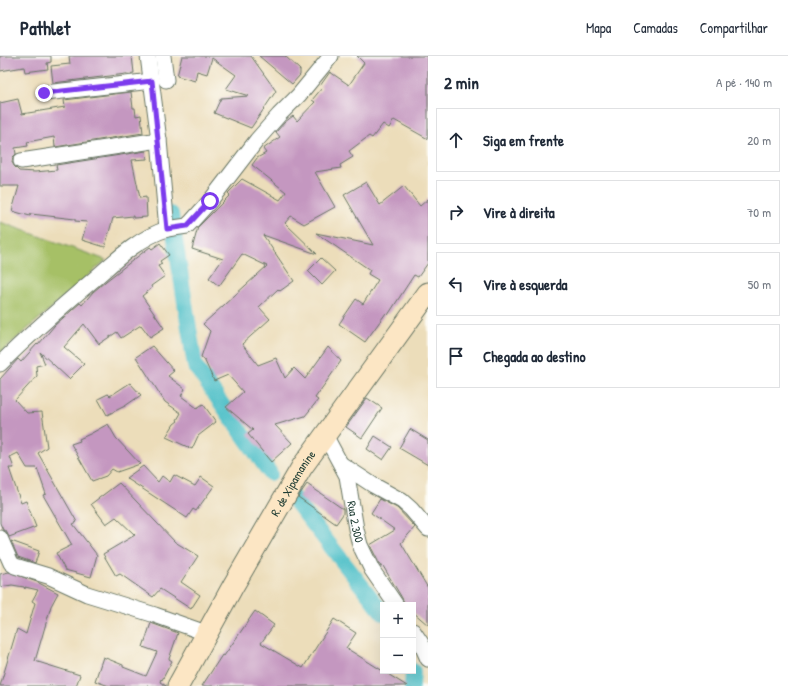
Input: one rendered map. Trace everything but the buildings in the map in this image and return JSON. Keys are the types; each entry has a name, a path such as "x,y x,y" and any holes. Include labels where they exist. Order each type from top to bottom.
{"street":[{"path":"148,56 159,81"},
{"path":"163,56 159,81 158,140 167,229"},
{"path":"0,364 64,305 121,256 158,231 187,226 210,201 257,140 299,95 331,56"},
{"path":"44,93 159,81"},
{"path":"21,161 158,140"},
{"name":"R. de Xipamanine","path":"178,686 206,633 302,467 428,293"},
{"name":"Rua 2.300","path":"325,435 347,476 360,545 372,570 394,602"},
{"path":"341,464 373,485 402,501 412,509 428,529"},
{"path":"0,538 11,563 15,566 48,576 86,594 155,615 206,633"},
{"path":"416,636 428,659"}],"green space":[{"path":"0,222 106,260 0,353"}],"waterway":[{"path":"171,214 195,366 270,473"},
{"path":"289,493 380,609"},
{"path":"412,686 413,674"}],"route":[{"path":"44,93 152,81 167,229 187,226 210,201"}]}
